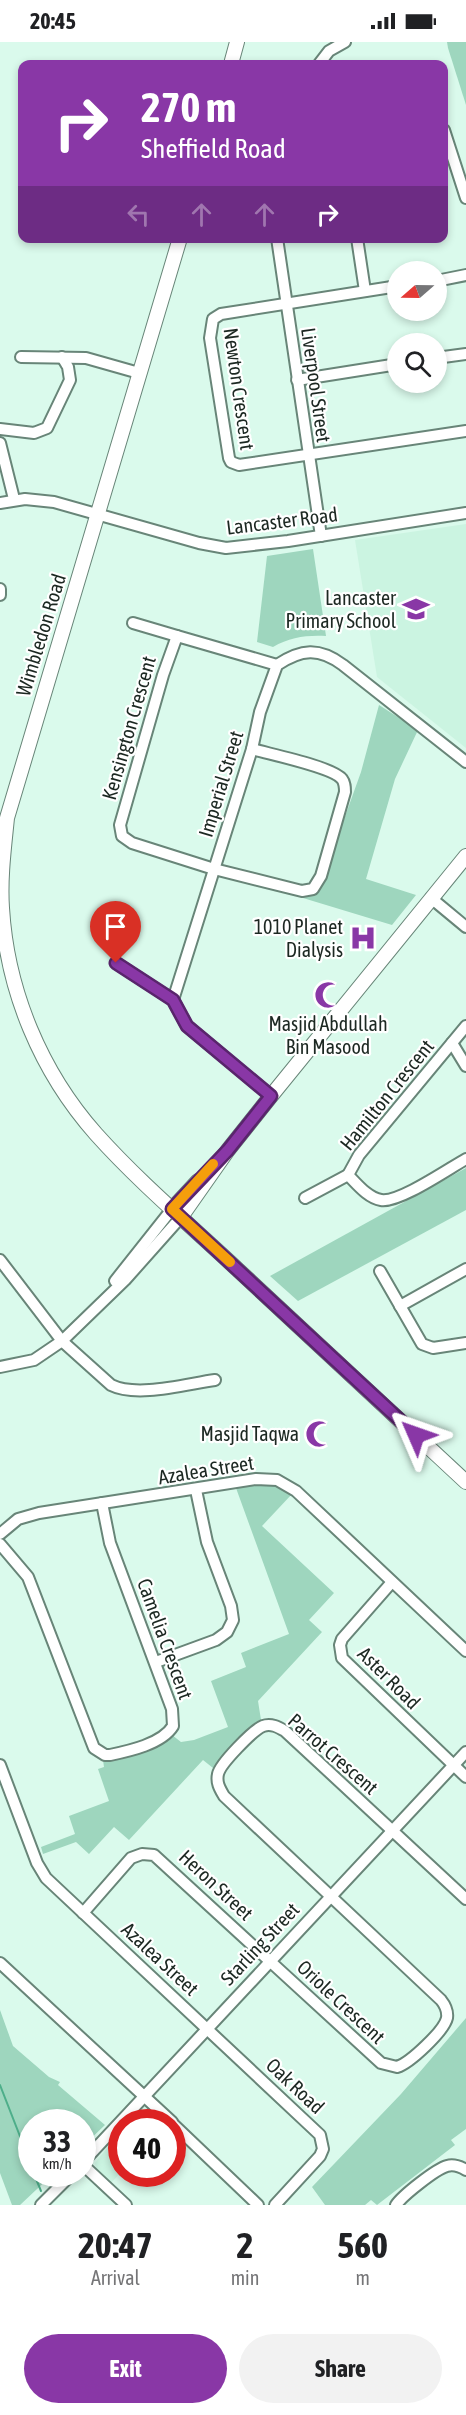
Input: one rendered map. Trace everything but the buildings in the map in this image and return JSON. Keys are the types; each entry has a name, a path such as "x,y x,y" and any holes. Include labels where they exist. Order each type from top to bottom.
{"street":[{"path":"232,60 237,42"},
{"path":"323,60 329,51 345,42"},
{"path":"448,142 466,198"},
{"name":"Wimbledon Road","path":"178,243 4,818 2,880 4,935 11,972 26,1019 51,1071 97,1135 177,1213 466,1482"},
{"name":"Liverpool Street","path":"278,243 321,536"},
{"path":"358,243 365,291"},
{"path":"447,278 466,275"},
{"path":"286,304 387,288"},
{"name":"Newton Crescent","path":"286,304 222,314 213,319 210,338 214,368 231,462 238,465 308,456"},
{"path":"447,357 466,354"},
{"path":"21,357 62,357 102,362 139,373"},
{"path":"0,429 34,433 47,428 56,415 70,380 68,367 62,357"},
{"path":"297,380 387,366"},
{"path":"308,456 466,431"},
{"path":"0,443 14,499"},
{"name":"Lancaster Road","path":"0,503 14,499 54,502 199,543 226,548 321,536 466,513"},
{"path":"0,588 0,595"},
{"path":"133,623 177,636"},
{"name":"Kensington Crescent","path":"214,869 132,843 126,840 120,832 120,825 156,697 177,636 277,665"},
{"path":"277,665 303,653 324,653 343,664 466,762"},
{"name":"Imperial Street","path":"173,1000 252,749 260,712 277,665"},
{"path":"214,869 302,891 313,889 321,876 345,792 345,784 341,778 327,770 252,749"},
{"path":"0,1367 34,1360 62,1341 125,1280 466,856"},
{"path":"431,898 466,927"},
{"path":"116,963 173,1000 187,1026 271,1096"},
{"name":"Hamilton Crescent","path":"466,1026 359,1155 348,1174 364,1191 375,1198 388,1200 401,1196 466,1160"},
{"name":"Hamilton Crescent","path":"452,1043 466,1066"},
{"path":"305,1198 348,1174"},
{"path":"0,1260 62,1341 111,1385 135,1391 215,1380"},
{"path":"400,1306 466,1269"},
{"path":"380,1271 417,1337 427,1347 444,1348 466,1343"},
{"name":"Azalea Street","path":"0,1534 12,1523 28,1515 266,1478 284,1483 296,1491 466,1651"},
{"path":"156,1662 216,1640 227,1632 233,1620 231,1606 207,1542 196,1490"},
{"name":"Camelia Crescent","path":"0,1544 28,1577 90,1741 98,1752 105,1755 119,1753 156,1740 170,1731 174,1721 172,1709 111,1543 102,1503"},
{"name":"Aster Road","path":"392,1582 346,1632 340,1645 342,1658 454,1765"},
{"name":"Parrot Crescent","path":"331,1895 224,1796 217,1781 219,1770 224,1762 257,1729 268,1725 279,1727 466,1899"},
{"name":"Starling Street","path":"96,2149 207,2027 466,1752"},
{"name":"Azalea Street","path":"0,1765 41,1871 83,1913 207,2027"},
{"path":"454,1765 466,1777"},
{"name":"Heron Street","path":"83,1913 131,1858 148,1853 159,1858 270,1960"},
{"name":"Oriole Crescent","path":"270,1960 381,2063 389,2067 397,2067 410,2061 444,2025 447,2013 441,2000 331,1895"},
{"path":"0,1963 157,2109"},
{"name":"Oak Road","path":"207,2027 320,2135 323,2149 320,2156 275,2205"},
{"path":"186,2136 258,2205"},
{"path":"396,2205 407,2193 446,2166 456,2165 466,2170"},
{"path":"96,2177 126,2205"},
{"path":"41,2205 59,2187"}],"shaded area":[{"path":"447,42 466,42 466,105 448,48"},
{"name":"Lancaster Primary School","path":"466,524 466,748 377,677 355,540"},
{"path":"313,549 326,636 299,637 273,647 257,642 267,556"},
{"path":"379,705 418,730 395,779 366,879 416,895 392,925 303,898 320,886 361,772"},
{"path":"466,1168 466,1210 298,1301 270,1276"},
{"path":"256,1484 275,1485 292,1494 262,1526 334,1593 309,1620 322,1632 258,1701 261,1720 213,1768 203,1760 129,1840 114,1827 89,1854 76,1842 43,1854 41,1847 75,1834 69,1816 109,1801 98,1769 104,1767 103,1760 125,1754 172,1735 181,1742 194,1740 228,1727 211,1681 246,1667 241,1653 289,1634 236,1488"},
{"path":"0,2010 13,2046 49,2077 60,2082 58,2085 86,2109 18,2109 18,2187 39,2187 20,2205 12,2205 0,2173"},
{"path":"466,2018 466,2129 451,2140 455,2145 377,2205 371,2200 365,2205 325,2205 312,2187 401,2094"},
{"path":"96,2117 105,2125 96,2134"},
{"path":"108,2147 108,2180 96,2169 96,2162"}],"waterway":[{"path":"0,2085 18,2131"},
{"path":"39,2187 41,2191"}],"slow traffic":[{"path":"213,1164 172,1209 230,1262"}],"place":[{"name":"Lancaster Primary School","path":"416,609"},
{"name":"1010 Planet Dialysis","path":"363,938"},
{"name":"Masjid Abdullah Bin Masood","path":"328,995"},
{"name":"Masjid Taqwa","path":"319,1434"}],"route":[{"path":"116,963 173,1000 187,1026 271,1096 228,1150 172,1209 416,1435"}]}
